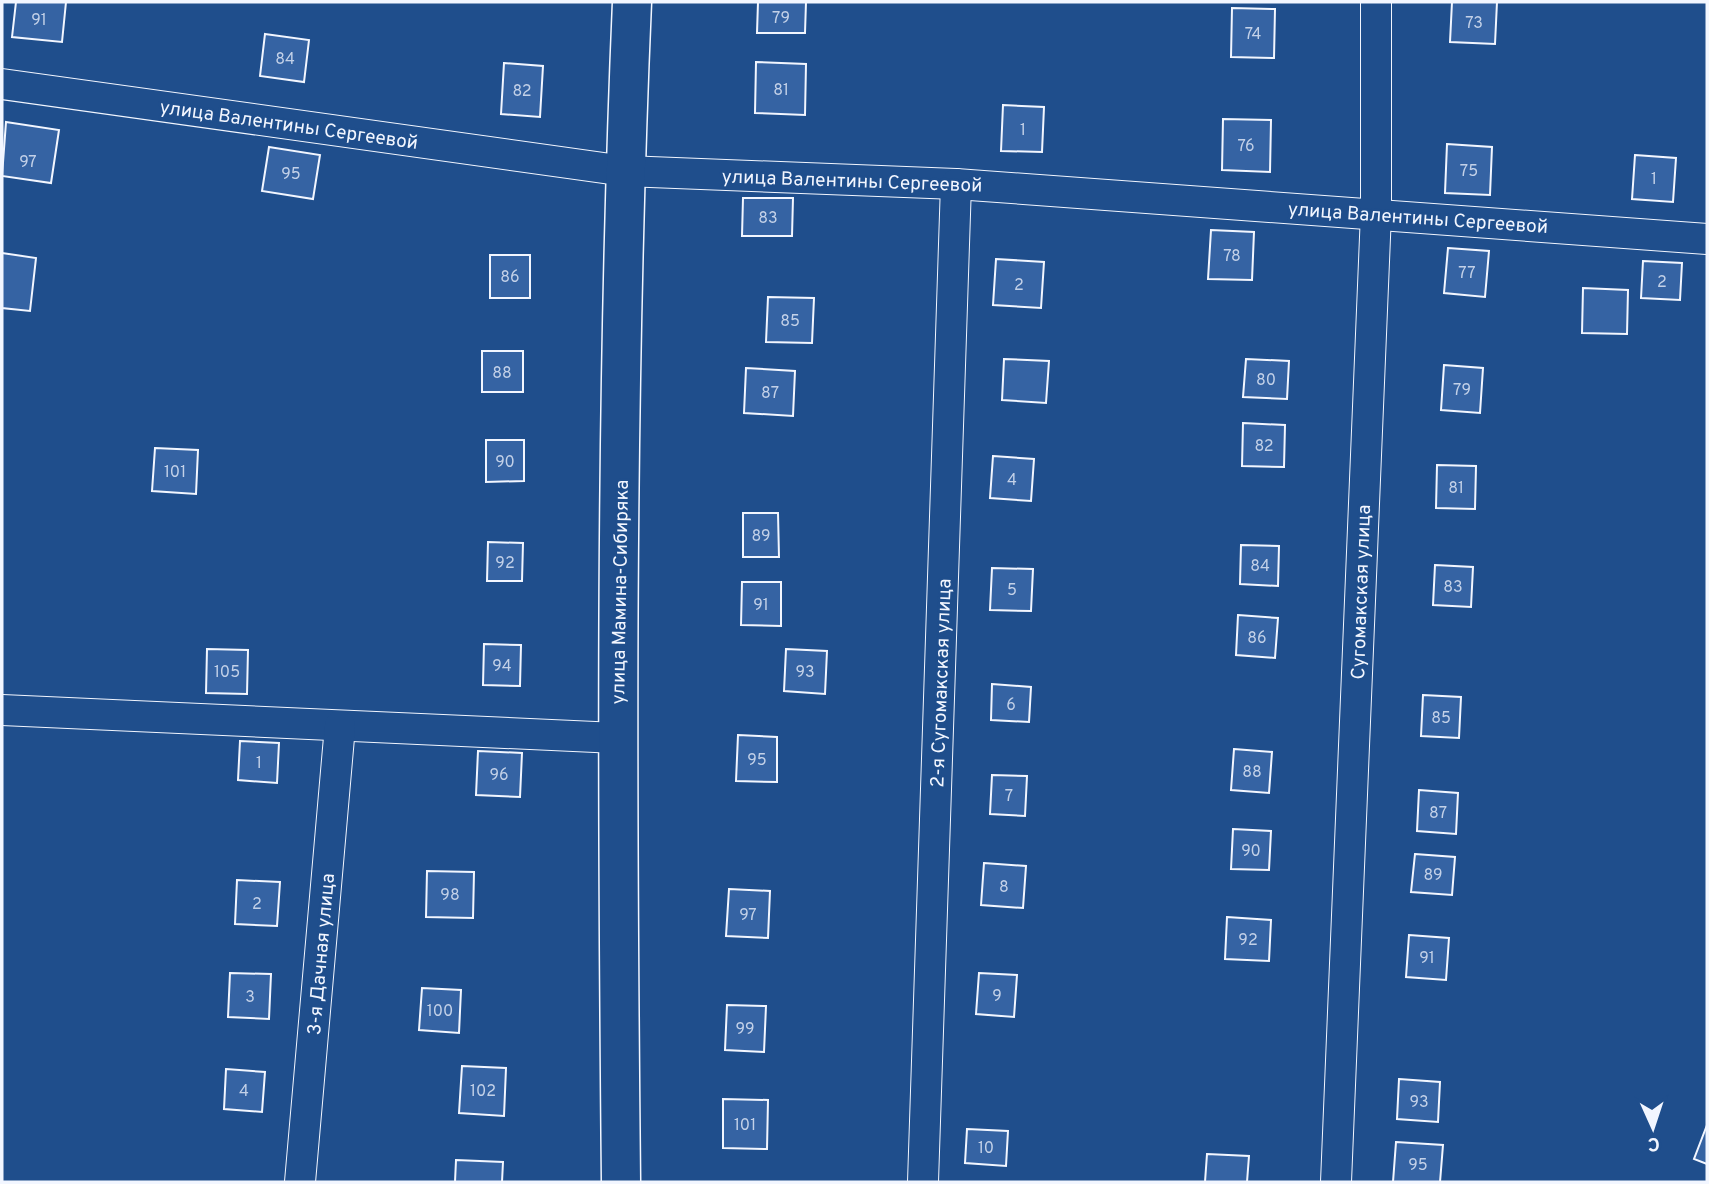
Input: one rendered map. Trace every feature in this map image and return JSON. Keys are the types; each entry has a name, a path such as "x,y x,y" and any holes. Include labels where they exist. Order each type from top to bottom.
{"main road":[{"name":"улица Мамина-Сибиряка","path":"621,1182 617,738 625,171 632,2"}],"street":[{"name":"Сугомакская улица","path":"1336,1182 1376,213 1376,2"},
{"name":"улица Валентины Сергеевой","path":"2,84 625,171 956,184 1707,239"},
{"name":"2-я Сугомакская улица","path":"923,1182 956,184"},
{"path":"2,710 617,738"},
{"name":"3-я Дачная улица","path":"300,1182 340,726"}],"building":[{"path":"16,2 66,2 62,42 12,37"},
{"path":"758,2 806,2 805,33 757,33"},
{"path":"1452,2 1497,2 1495,44 1450,42"},
{"path":"1232,8 1275,9 1274,58 1231,57"},
{"path":"265,34 309,40 304,82 260,76"},
{"path":"756,62 806,64 805,115 755,113"},
{"path":"504,63 543,66 540,117 501,114"},
{"path":"1003,105 1044,107 1042,152 1001,151"},
{"path":"1223,119 1271,120 1270,172 1222,170"},
{"path":"6,122 59,130 51,183 2,176"},
{"path":"1447,144 1492,147 1490,195 1445,193"},
{"path":"269,147 320,155 313,199 262,191"},
{"path":"1635,155 1676,158 1673,202 1632,199"},
{"path":"743,198 793,198 792,236 742,236"},
{"path":"1211,230 1254,232 1252,280 1208,279"},
{"path":"1448,248 1489,251 1485,297 1444,293"},
{"path":"2,253 36,258 30,311 2,308"},
{"path":"490,255 530,255 530,298 490,298"},
{"path":"996,259 1044,262 1041,308 993,305"},
{"path":"1643,261 1682,263 1680,300 1641,298"},
{"path":"1583,288 1628,290 1627,334 1582,333"},
{"path":"768,297 814,298 812,343 766,342"},
{"path":"482,351 523,351 523,392 482,392"},
{"path":"1004,359 1049,361 1046,403 1002,400"},
{"path":"1246,359 1289,361 1287,399 1243,397"},
{"path":"1444,365 1483,368 1480,413 1441,410"},
{"path":"746,368 795,371 793,416 744,413"},
{"path":"1243,423 1285,425 1284,467 1242,466"},
{"path":"486,440 524,440 524,481 486,482"},
{"path":"155,448 198,450 196,494 152,491"},
{"path":"993,456 1034,459 1031,501 990,498"},
{"path":"1437,465 1476,466 1475,509 1436,508"},
{"path":"743,513 778,513 779,557 743,557"},
{"path":"488,542 523,543 522,581 487,581"},
{"path":"1241,545 1279,546 1278,586 1240,584"},
{"path":"1435,565 1473,567 1471,607 1433,605"},
{"path":"992,568 1033,569 1031,611 990,610"},
{"path":"742,582 781,582 781,626 741,625"},
{"path":"1238,615 1278,618 1275,658 1236,655"},
{"path":"484,644 521,645 520,686 483,685"},
{"path":"207,649 248,650 247,694 206,693"},
{"path":"786,649 827,651 825,694 784,691"},
{"path":"992,684 1031,687 1029,722 991,720"},
{"path":"1423,695 1461,697 1459,738 1421,736"},
{"path":"738,735 777,737 777,782 736,781"},
{"path":"240,741 279,743 277,783 238,780"},
{"path":"1234,749 1272,752 1269,793 1231,790"},
{"path":"478,751 522,753 520,797 476,795"},
{"path":"992,775 1027,776 1025,816 990,814"},
{"path":"1419,790 1458,793 1456,834 1417,831"},
{"path":"1233,829 1271,831 1269,870 1231,869"},
{"path":"1415,854 1455,857 1452,895 1411,892"},
{"path":"984,863 1026,866 1023,908 981,905"},
{"path":"427,871 474,872 473,918 426,917"},
{"path":"237,880 280,882 277,926 235,924"},
{"path":"729,889 770,891 768,938 726,936"},
{"path":"1227,917 1271,920 1269,961 1225,959"},
{"path":"1409,935 1449,938 1446,980 1406,977"},
{"path":"230,973 271,974 269,1019 228,1017"},
{"path":"979,973 1017,975 1014,1017 976,1014"},
{"path":"422,988 461,990 459,1033 419,1030"},
{"path":"727,1005 766,1006 764,1052 725,1050"},
{"path":"462,1066 506,1068 504,1116 459,1113"},
{"path":"226,1069 265,1072 262,1112 224,1109"},
{"path":"1399,1079 1440,1082 1438,1122 1397,1119"},
{"path":"723,1099 768,1100 767,1149 723,1148"},
{"path":"1707,1125 1707,1164 1694,1159"},
{"path":"967,1129 1008,1131 1006,1166 965,1163"},
{"path":"1396,1142 1443,1145 1440,1182 1393,1182"},
{"path":"1207,1154 1249,1156 1247,1182 1205,1182"},
{"path":"456,1160 503,1162 502,1182 455,1182"}]}
